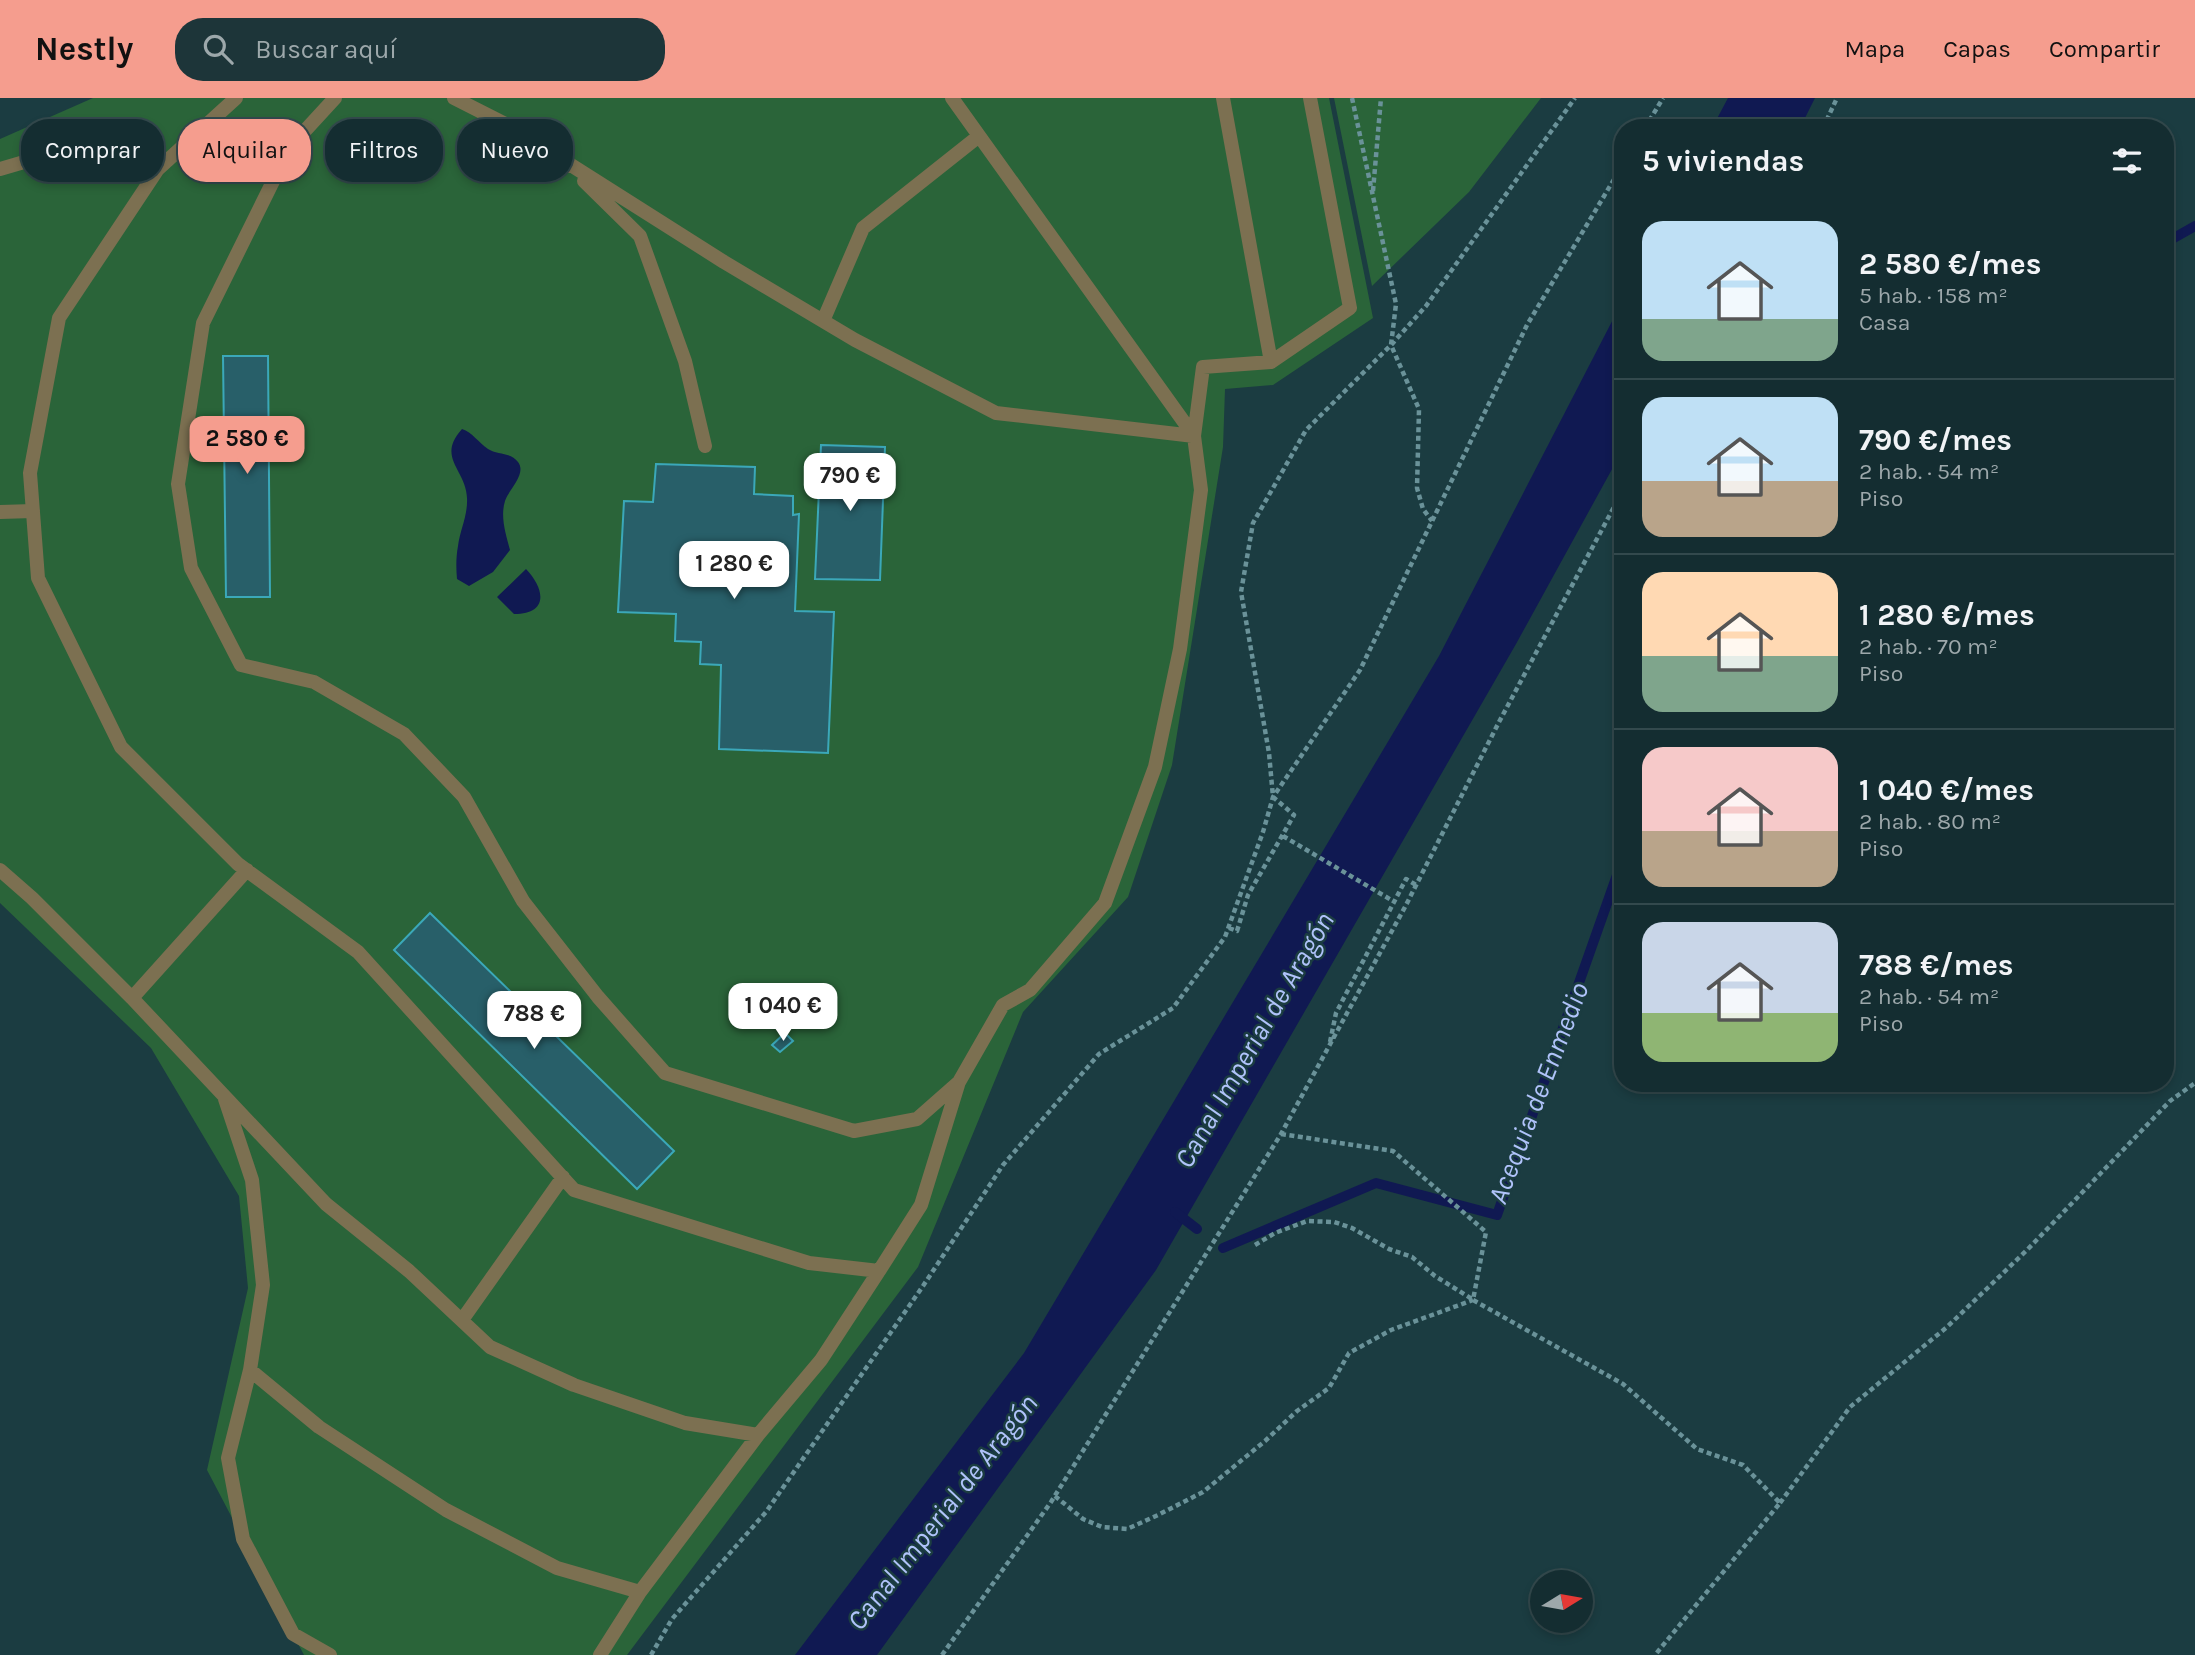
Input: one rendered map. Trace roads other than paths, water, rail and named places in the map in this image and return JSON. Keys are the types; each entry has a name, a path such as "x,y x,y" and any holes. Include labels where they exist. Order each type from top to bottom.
{"lane":[{"path":"164,164 236,98"},
{"path":"335,98 290,146 203,323 178,484 191,568 242,665 314,681 404,734 464,797 523,901 598,997 665,1073 854,1131 917,1119 959,1082"},
{"path":"454,98 496,119"},
{"path":"952,98 1194,436"},
{"path":"1223,98 1271,362"},
{"path":"600,1655 640,1592 758,1435 821,1360 921,1205 959,1082 1003,1005 1030,990 1105,903 1155,767 1180,649 1201,490 1194,436 1203,367 1271,362 1350,308 1310,98"},
{"path":"822,321 863,228 979,136"},
{"path":"0,169 21,163"},
{"path":"573,166 822,321 996,413 1194,436"},
{"path":"573,170 640,236 685,361 705,446"},
{"path":"149,182 59,318 30,473 38,578 121,747 238,864 358,952 574,1190 809,1263 879,1271"},
{"path":"0,512 33,511"},
{"path":"0,870 32,898 132,998 326,1204 410,1271 490,1347 574,1385 685,1423 758,1435"},
{"path":"132,998 247,870"},
{"path":"223,1094 252,1180 263,1285 250,1370 228,1458 243,1539 293,1634 330,1655"},
{"path":"462,1320 563,1177"},
{"path":"250,1370 319,1427 446,1510 556,1568 640,1592"}],"water":[{"path":"1728,98 1815,98 1804,119 1717,119"},
{"name":"Canal Imperial de Aragón","path":"1614,317 1614,466 1516,644 1156,1270 877,1655 795,1655 1024,1353 1439,656"},
{"path":"462,429 488,449 515,459 520,467 519,476 505,501 503,513 510,550 493,572 469,586 457,579 456,571 457,550 467,498 462,479 454,464 452,448"},
{"path":"526,569 537,584 540,599 533,610 514,614 497,597"}],"waterway":[{"name":"Acequia de Enmedio","path":"2174,238 2195,226"},
{"name":"Acequia de Enmedio","path":"1223,1248 1376,1183 1497,1215 1614,884"},
{"name":"Acequia de Enmedio","path":"1175,1212 1197,1229"}]}
